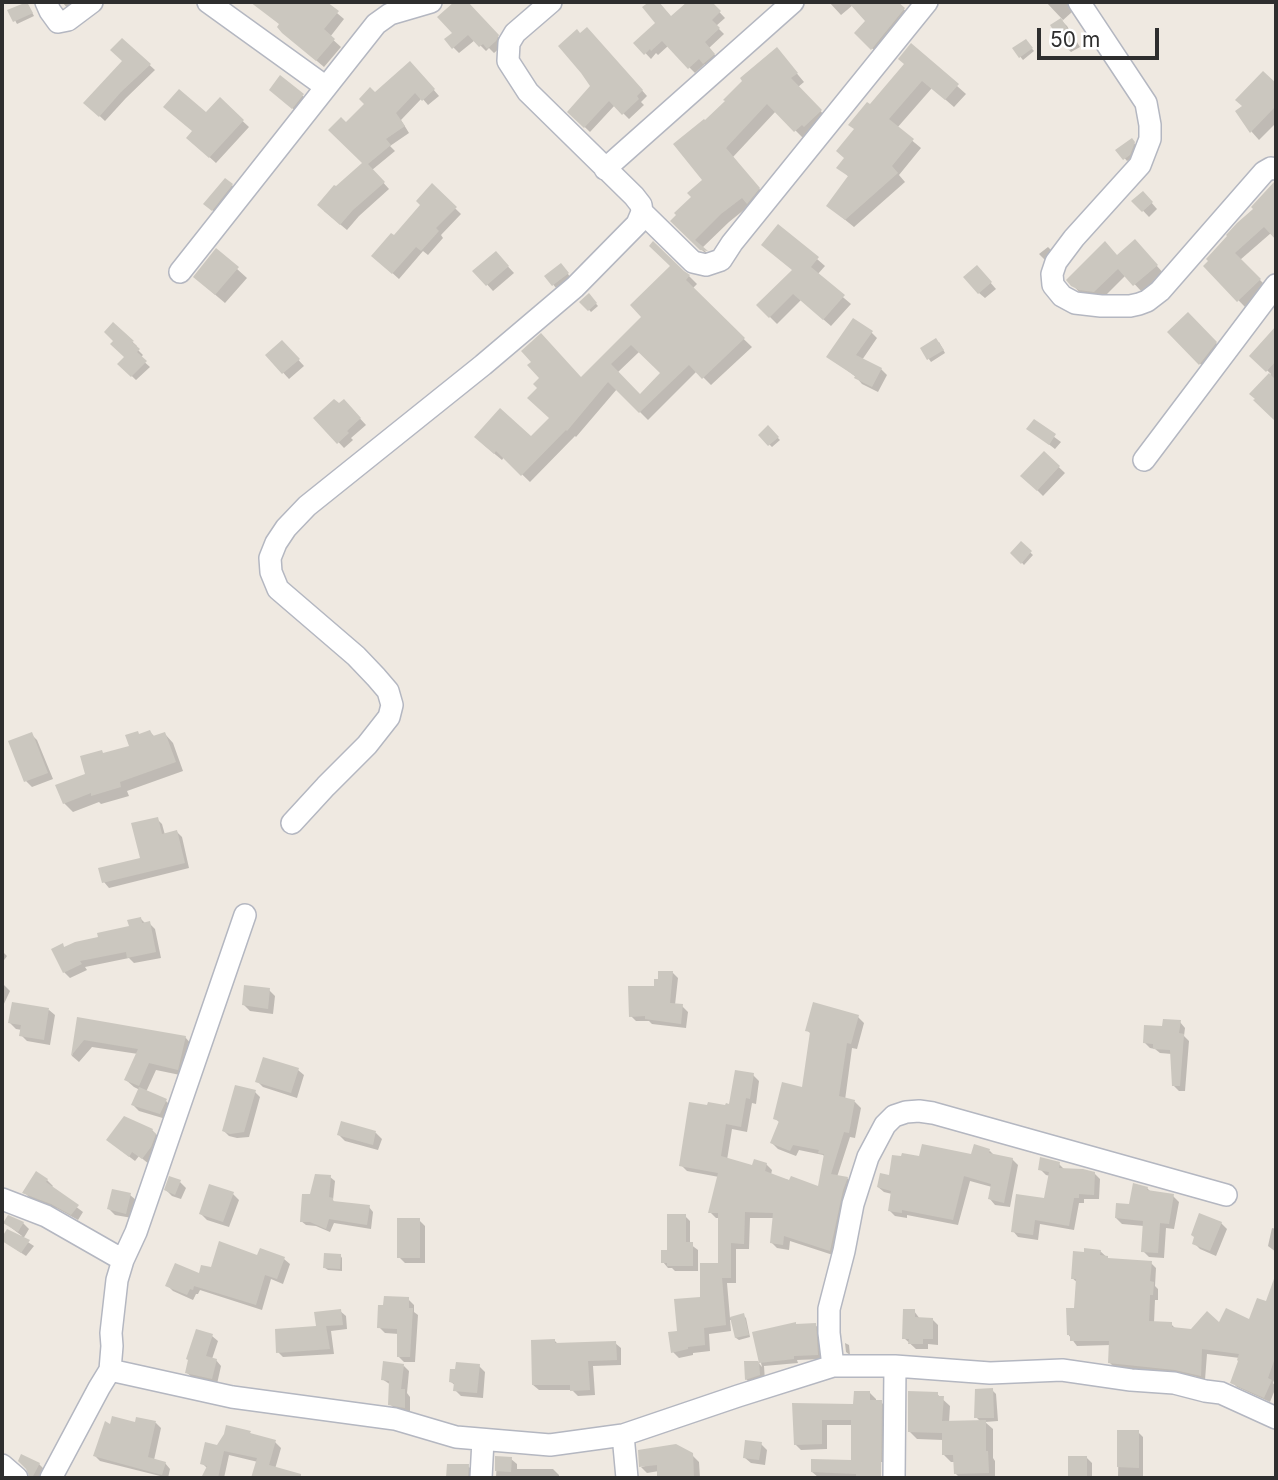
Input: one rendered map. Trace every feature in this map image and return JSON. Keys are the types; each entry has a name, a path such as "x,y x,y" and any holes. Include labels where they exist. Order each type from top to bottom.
{"street":[{"path":"46,2 58,22 68,20 92,2"},
{"path":"208,2 326,87"},
{"path":"180,272 376,24 390,14 431,2"},
{"path":"551,2 515,33 509,43 508,61 528,92 634,196 642,212 693,262 706,265 721,260 927,2"},
{"path":"605,169 793,2"},
{"path":"1079,2 1146,103 1150,139 1140,165 1074,238 1056,262 1052,274 1053,285 1062,296 1075,303 1101,306 1130,306 1147,301 1160,290 1264,172 1271,168 1276,169"},
{"path":"292,823 367,745 388,717 392,705 388,691 356,656 278,589 271,572 270,558 276,543 307,506 483,365 575,287 637,224 642,212"},
{"path":"1144,460 1276,285"},
{"path":"51,1478 110,1370 117,1280 245,915"},
{"path":"833,1366 829,1309 853,1204 868,1157 885,1125 894,1116 906,1112 933,1113 1226,1195"},
{"path":"2,1199 47,1216 123,1260"},
{"path":"110,1370 232,1397 395,1419 456,1437 550,1445 622,1435 833,1366 895,1366 990,1373 1062,1370 1174,1383 1221,1393 1276,1418"},
{"path":"894,1478 895,1366"},
{"path":"622,1435 627,1478"},
{"path":"481,1478 483,1440"},
{"path":"2,1465 17,1478"}],"building":[{"path":"27,2 33,13 13,22 7,10"},
{"path":"250,2 327,2 339,11 324,29 335,39 316,61 282,33 277,27 279,24"},
{"path":"454,2 468,2 499,35 487,49 483,44 479,47 468,35 452,49 444,39 452,33 437,17"},
{"path":"649,2 659,2 671,16 687,2 712,2 721,11 712,20 720,28 705,42 715,54 703,64 699,59 688,69 662,41 644,55 633,43 655,23 642,7"},
{"path":"848,2 898,2 905,8 871,50 854,33 865,21"},
{"path":"1061,18 1075,41 1064,47 1050,25"},
{"path":"587,27 643,90 637,96 639,99 622,115 609,101 584,128 567,112 590,86 558,46 577,29 580,33"},
{"path":"122,38 151,64 99,117 83,103 122,61 110,50"},
{"path":"1026,39 1033,48 1019,58 1012,48"},
{"path":"911,43 959,84 945,100 922,81 889,119 914,139 892,166 898,173 845,220 826,206 848,176 836,168 844,158 836,151 854,129 848,125 904,64 898,59"},
{"path":"777,47 798,73 791,78 822,110 804,127 802,125 794,132 767,104 726,148 760,188 747,204 742,198 695,240 708,251 700,250 670,221 676,215 674,213 691,197 687,193 702,180 673,144 705,120 742,81 740,78"},
{"path":"410,61 435,89 422,101 415,93 396,113 405,126 386,139 391,145 368,164 385,182 340,225 317,205 334,185 362,163 328,130 341,117 346,122 364,104 359,99 370,87 375,92"},
{"path":"1263,71 1276,83 1276,106 1250,133 1235,111 1242,106 1235,100"},
{"path":"280,75 304,94 292,109 269,90"},
{"path":"179,89 206,112 220,97 244,120 209,158 186,138 192,131 163,107"},
{"path":"1132,138 1135,142 1130,155 1123,160 1115,150"},
{"path":"225,178 233,184 212,211 203,204"},
{"path":"1274,182 1276,240 1264,227 1235,253 1261,279 1237,302 1203,266 1226,235 1253,209 1251,207"},
{"path":"432,183 457,207 436,228 439,231 421,251 416,247 392,274 371,256 420,205 416,201"},
{"path":"1143,191 1153,202 1142,212 1131,201"},
{"path":"778,224 819,257 811,267 845,295 823,320 793,294 769,318 756,305 792,270 761,245"},
{"path":"1135,239 1158,265 1133,286 1118,269 1094,292 1079,290 1066,280 1105,241 1117,255"},
{"path":"653,241 690,275 686,280 745,338 702,379 689,365 639,413 608,382 567,431 521,476 496,451 494,454 474,437 500,408 531,436 549,418 527,398 537,388 533,384 539,378 527,365 531,362 521,351 541,333 581,377 641,317 630,305 670,266 649,246","holes":["631,345 660,373 640,394 611,364"]},
{"path":"216,248 239,267 215,295 193,277"},
{"path":"496,251 509,266 486,286 472,271"},
{"path":"561,263 569,273 552,286 544,276"},
{"path":"977,265 992,282 978,294 963,277"},
{"path":"589,293 597,303 588,311 579,302"},
{"path":"1188,312 1217,342 1199,365 1167,332"},
{"path":"853,318 873,331 856,355 882,368 872,387 854,378 855,376 826,357"},
{"path":"113,322 134,341 132,342 140,349 137,352 147,361 131,377 117,364 124,357 110,344 113,341 104,332"},
{"path":"1276,326 1276,361 1266,372 1249,356"},
{"path":"936,338 944,350 927,360 920,348"},
{"path":"282,340 300,359 282,374 265,355"},
{"path":"1269,373 1276,380 1276,422 1249,394"},
{"path":"334,399 339,403 344,399 361,418 337,444 313,418"},
{"path":"1034,419 1056,434 1049,445 1026,429"},
{"path":"768,425 779,437 768,446 758,435"},
{"path":"1044,451 1060,466 1037,491 1020,476"},
{"path":"1021,541 1032,551 1021,564 1010,553"},
{"path":"150,730 153,736 165,732 176,762 120,782 121,787 91,796 91,793 63,804 55,785 85,774 80,756 129,746 125,735"},
{"path":"32,732 48,773 24,782 8,741"},
{"path":"158,817 162,834 177,830 185,863 102,883 98,868 140,858 131,823"},
{"path":"141,917 142,923 150,921 156,952 127,958 126,952 80,961 82,964 63,973 51,949 63,943 64,947 98,937 97,933 129,926 127,920"},
{"path":"658,971 673,971 670,1003 683,1004 681,1024 645,1019 645,1016 629,1017 628,986 654,986"},
{"path":"244,985 270,988 268,1009 242,1005"},
{"path":"12,1002 49,1008 44,1040 19,1036 21,1025 8,1023"},
{"path":"813,1002 859,1015 851,1044 847,1043 839,1096 855,1100 849,1133 844,1132 831,1174 848,1177 830,1251 784,1236 783,1245 770,1243 773,1213 745,1212 744,1244 731,1243 731,1278 722,1278 726,1325 704,1328 705,1345 671,1353 668,1332 677,1331 674,1299 700,1297 700,1263 718,1263 718,1213 708,1213 718,1173 679,1166 689,1102 729,1104 735,1070 754,1073 750,1099 746,1098 741,1127 726,1124 721,1156 752,1165 754,1159 767,1163 765,1171 789,1180 791,1176 818,1186 824,1154 818,1153 819,1150 793,1145 790,1151 770,1143 779,1121 773,1119 782,1082 802,1087 810,1032 805,1031"},
{"path":"77,1017 186,1036 178,1070 149,1063 139,1086 124,1080 138,1049 84,1040 71,1056"},
{"path":"1163,1019 1181,1020 1179,1033 1184,1034 1180,1086 1172,1086 1170,1050 1153,1049 1153,1044 1143,1043 1144,1025 1162,1026"},
{"path":"263,1057 299,1068 291,1093 255,1082"},
{"path":"235,1085 256,1090 244,1132 230,1134 222,1131"},
{"path":"139,1087 167,1099 160,1114 131,1105"},
{"path":"124,1116 153,1129 156,1134 142,1159 132,1152 129,1157 106,1140"},
{"path":"341,1121 376,1131 373,1145 337,1135"},
{"path":"922,1144 971,1154 974,1144 990,1149 989,1153 1013,1158 1004,1203 988,1199 991,1184 964,1176 953,1220 902,1210 902,1213 888,1211 891,1191 877,1187 880,1173 889,1175 892,1155 901,1156 902,1153 919,1156"},
{"path":"1040,1157 1060,1162 1059,1168 1095,1172 1094,1195 1079,1194 1079,1198 1074,1198 1069,1226 1035,1220 1033,1235 1011,1232 1016,1194 1044,1198 1049,1172 1038,1170"},
{"path":"36,1171 48,1179 46,1182 79,1205 71,1215 22,1193"},
{"path":"315,1174 331,1175 329,1197 333,1198 333,1201 370,1205 367,1225 329,1219 326,1229 310,1222 300,1222 302,1194 310,1194"},
{"path":"169,1176 181,1180 175,1195 164,1190"},
{"path":"1133,1183 1148,1187 1147,1190 1174,1194 1169,1224 1160,1223 1158,1253 1141,1252 1143,1221 1115,1218 1116,1203 1129,1204"},
{"path":"209,1184 234,1192 223,1222 199,1214"},
{"path":"112,1189 131,1193 126,1214 107,1209"},
{"path":"1199,1213 1222,1222 1210,1251 1192,1244 1194,1237 1191,1235"},
{"path":"667,1214 686,1214 686,1242 693,1242 693,1266 667,1266 667,1263 661,1263 661,1250 667,1250"},
{"path":"8,1215 24,1222 18,1232 3,1223"},
{"path":"397,1218 420,1218 420,1258 397,1258"},
{"path":"7,1229 30,1240 21,1253 2,1241"},
{"path":"219,1241 257,1255 260,1248 285,1257 277,1279 265,1275 256,1305 194,1286 187,1295 165,1286 175,1263 199,1273 201,1265 211,1267"},
{"path":"1084,1248 1101,1250 1100,1255 1108,1258 1152,1261 1150,1281 1154,1282 1153,1295 1150,1295 1149,1321 1172,1322 1172,1327 1191,1329 1207,1311 1219,1322 1226,1308 1249,1319 1257,1298 1266,1301 1275,1276 1276,1355 1268,1378 1272,1380 1264,1398 1230,1383 1239,1354 1202,1349 1201,1376 1175,1370 1108,1363 1109,1341 1070,1341 1070,1335 1067,1335 1066,1308 1074,1308 1076,1279 1071,1279 1073,1251 1084,1252"},
{"path":"324,1253 341,1254 340,1269 323,1268"},
{"path":"384,1296 409,1297 409,1308 413,1308 410,1357 397,1357 397,1329 377,1328 378,1305 383,1305"},
{"path":"341,1309 343,1325 326,1326 330,1349 276,1353 275,1329 316,1326 314,1312"},
{"path":"903,1309 915,1309 915,1317 933,1318 933,1339 923,1339 923,1344 908,1344 909,1339 902,1339"},
{"path":"744,1313 749,1335 735,1338 730,1317"},
{"path":"796,1322 816,1323 818,1355 794,1356 794,1359 759,1363 752,1332"},
{"path":"196,1329 213,1334 206,1356 217,1359 212,1379 185,1373 186,1359"},
{"path":"555,1339 555,1343 616,1341 617,1360 588,1361 590,1390 570,1391 570,1385 532,1385 531,1340"},
{"path":"383,1361 404,1364 401,1389 405,1389 405,1408 388,1405 389,1381 381,1380"},
{"path":"744,1361 759,1361 760,1375 745,1380"},
{"path":"456,1362 480,1364 477,1393 453,1391 454,1383 449,1382 450,1369 455,1369"},
{"path":"993,1388 994,1418 974,1418 975,1389"},
{"path":"854,1391 870,1391 870,1400 882,1400 881,1478 856,1478 856,1474 811,1472 811,1459 851,1460 851,1420 822,1420 822,1444 794,1445 792,1403 853,1404"},
{"path":"908,1391 938,1392 938,1396 944,1396 942,1421 986,1420 989,1473 954,1474 953,1455 942,1455 942,1433 908,1432"},
{"path":"112,1416 135,1422 136,1417 156,1421 148,1457 166,1462 162,1475 93,1456 105,1421 110,1424"},
{"path":"226,1425 276,1440 269,1465 301,1474 301,1478 251,1478 257,1458 224,1451 218,1478 201,1478 207,1466 200,1464 205,1442 217,1445"},
{"path":"1117,1430 1139,1430 1139,1468 1117,1467"},
{"path":"745,1440 762,1442 759,1460 743,1458"},
{"path":"676,1444 693,1453 694,1478 657,1478 657,1465 639,1467 638,1450"},
{"path":"21,1454 40,1463 32,1478 18,1461"},
{"path":"495,1456 512,1457 511,1472 495,1471"},
{"path":"1068,1456 1087,1456 1087,1478 1068,1478"},
{"path":"447,1464 469,1464 468,1478 446,1478"}]}
